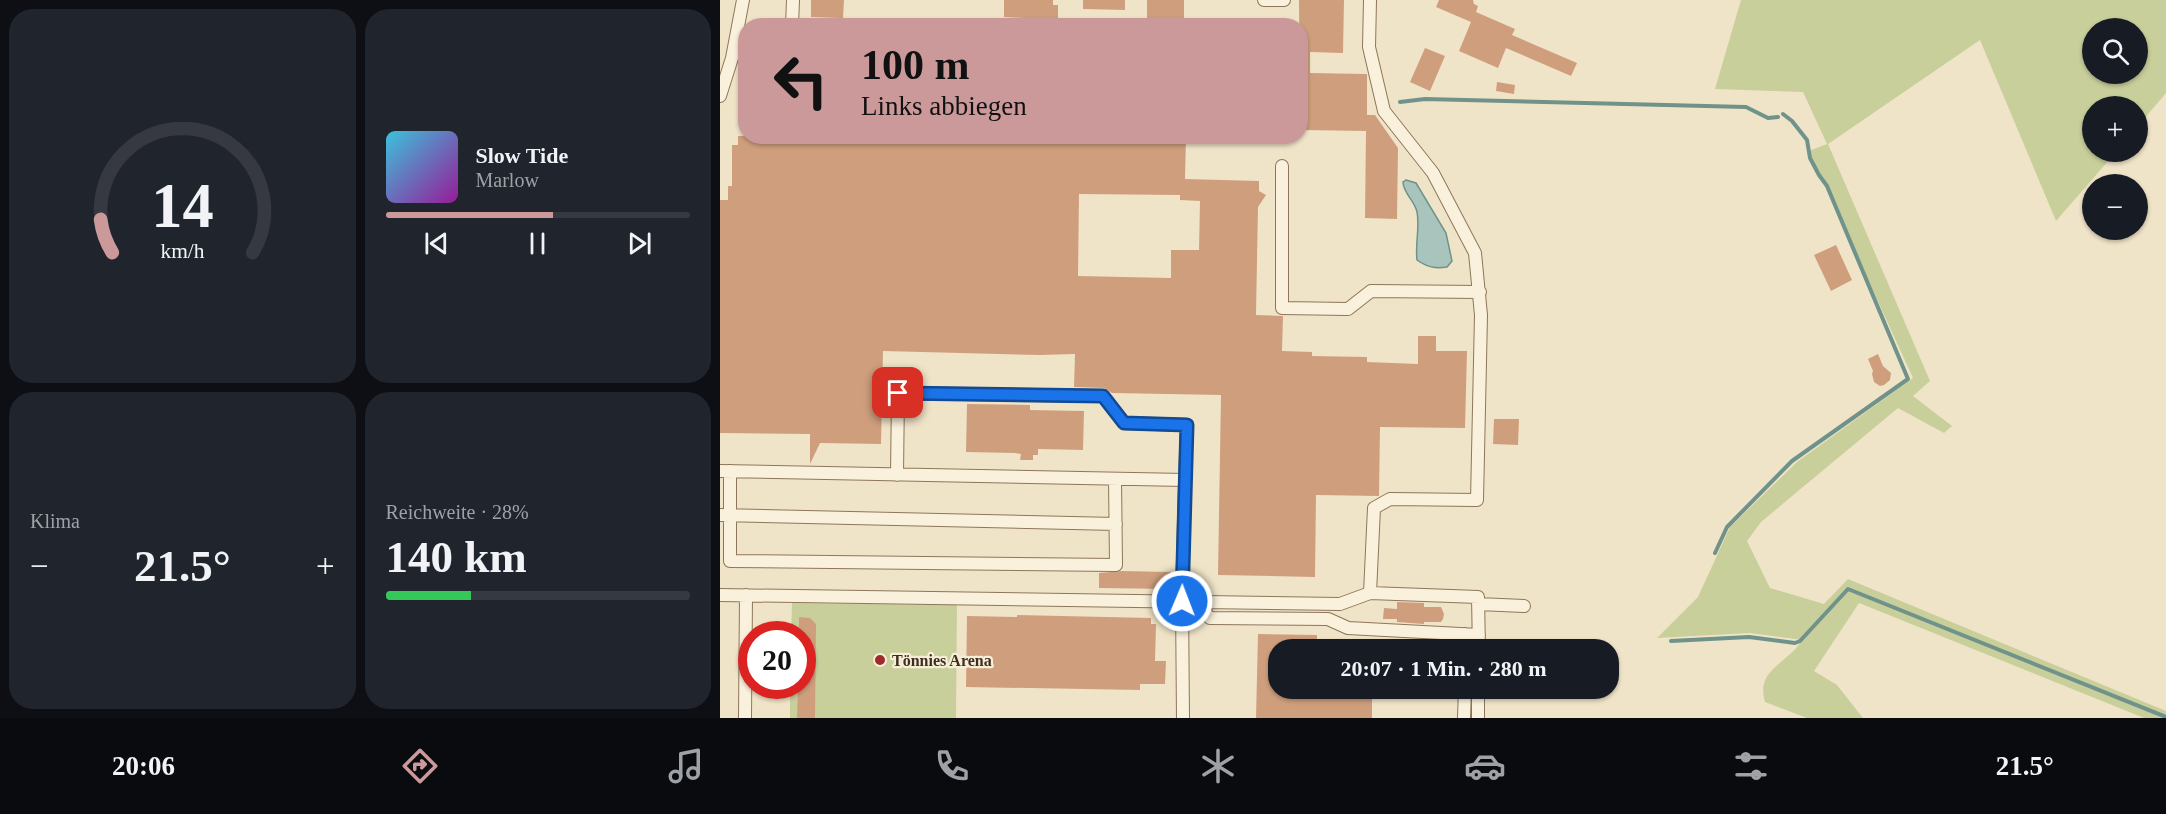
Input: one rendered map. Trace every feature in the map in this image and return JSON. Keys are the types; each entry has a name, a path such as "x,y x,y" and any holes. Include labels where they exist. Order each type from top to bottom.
{"street":[{"path":"740,18 743,0"},
{"path":"792,18 793,0"},
{"path":"1264,0 1284,0"},
{"path":"1370,0 1368,47 1384,111 1433,173 1475,253 1480,292 1477,500 1390,499 1374,508 1370,593"},
{"path":"720,94 732,58 738,26"},
{"path":"1282,166 1282,308 1348,309 1371,291 1480,292"},
{"path":"897,475 898,393 1103,396 1124,423 1187,425 1185,480 1189,601 1184,625 1183,718"},
{"path":"1115,479 1116,565 730,561 725,515 725,471 1185,480"},
{"path":"725,515 1116,524"},
{"path":"720,595 1340,604 1370,593 1478,600 1524,606"},
{"path":"745,718 746,595"},
{"path":"1478,600 1479,639"},
{"path":"1189,601 1210,618 1328,619 1348,628 1479,635"},
{"path":"1465,634 1465,639"},
{"path":"1464,718 1465,699"},
{"path":"1478,699 1478,718"}],"green space":[{"path":"1741,0 2166,0 2166,93 2148,114 2148,96 2082,96 2082,162 2107,162 2097,174 2082,174 2082,191 2056,221 1980,40 1828,144 1930,381 1913,396 1952,426 1944,433 1898,408 1761,522 1747,541 1770,588 1824,604 1848,579 2166,711 2166,718 2144,718 1859,603 1814,671 1837,685 1863,718 1807,718 1765,702 1763,691 1769,674 1802,640 1750,633 1657,638 1698,597 1730,527 1797,462 1913,378 1809,151 1827,144 1803,92 1715,89"},
{"name":"Tönnies Arena","path":"792,603 957,605 956,718 790,718 790,699 816,699 816,621 791,621"}],"water":[{"path":"1406,180 1416,183 1446,233 1452,261 1447,267 1431,267 1417,260 1417,212 1404,186 1403,182"}],"building":[{"path":"811,0 844,0 843,18 811,17"},
{"path":"1004,0 1053,0 1053,5 1058,5 1058,18 1004,17"},
{"path":"1083,0 1125,0 1125,10 1083,9"},
{"path":"1147,0 1184,0 1184,18 1147,18"},
{"path":"1299,0 1344,0 1343,53 1310,52 1310,73 1367,74 1367,115 1375,115 1398,148 1397,219 1365,218 1366,131 1308,130 1308,18 1299,18"},
{"path":"1439,0 1473,0 1478,6 1476,12 1515,29 1512,35 1577,63 1571,76 1506,48 1498,68 1459,51 1471,22 1436,7"},
{"path":"1425,48 1445,56 1430,91 1410,82"},
{"path":"1497,82 1515,85 1514,94 1496,91"},
{"path":"1186,144 1185,179 1259,181 1259,191 1266,195 1258,207 1256,315 1283,316 1282,351 1312,352 1312,356 1367,357 1367,362 1418,364 1418,336 1436,336 1436,351 1467,351 1465,428 1380,427 1379,496 1316,495 1315,577 1218,575 1221,395 1112,393 1104,388 1074,387 1075,354 883,351 881,444 820,443 810,464 810,434 720,433 720,200 728,200 728,186 732,186 732,145","holes":["1079,194 1180,195 1180,200 1200,201 1199,250 1171,250 1171,278 1078,276"]},
{"path":"1836,245 1852,280 1831,291 1814,255"},
{"path":"1878,354 1883,366 1891,373 1890,380 1880,386 1874,382 1873,371 1868,359"},
{"path":"967,404 1030,405 1030,410 1084,411 1083,450 1038,449 1038,455 1033,455 1033,460 1020,460 1021,454 1015,453 966,452"},
{"path":"1494,419 1519,419 1518,445 1493,444"},
{"path":"1171,572 1170,589 1099,588 1099,573"},
{"path":"1397,602 1424,603 1424,607 1441,607 1444,614 1443,619 1441,622 1424,622 1424,624 1383,619 1384,608 1397,609"},
{"path":"1017,615 1151,618 1151,624 1156,624 1155,661 1166,661 1165,684 1140,684 1140,690 966,687 967,616 1017,617"},
{"path":"799,617 810,618 813,621 799,621"},
{"path":"1258,634 1317,635 1317,639 1268,639 1268,699 1372,699 1372,718 1256,718"},
{"path":"798,699 815,699 815,718 797,718"}],"waterway":[{"path":"1400,102 1425,99 1746,107 1768,118 1778,117"},
{"path":"1715,553 1727,527 1792,461 1908,379 1827,186 1810,158 1807,140 1792,121 1783,114"},
{"path":"1671,641 1749,637 1795,643 1800,641 1848,589 2166,717"}],"place":[{"name":"Tönnies Arena","path":"880,660"}],"route":[{"path":"898,393 1103,396 1124,423 1187,425 1182,601"}]}
